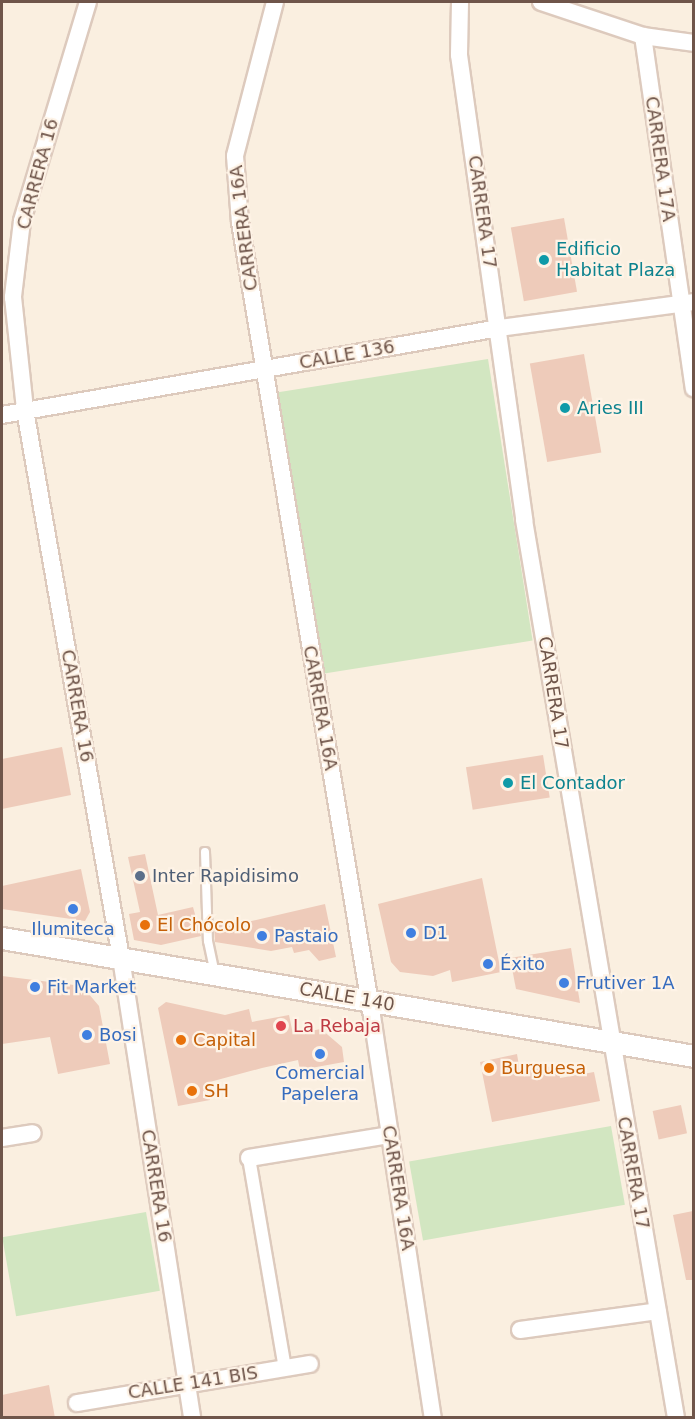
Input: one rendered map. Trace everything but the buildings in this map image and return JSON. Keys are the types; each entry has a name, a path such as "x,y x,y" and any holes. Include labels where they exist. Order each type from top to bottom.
{"street":[{"name":"CARRERA 16","path":"88,2 22,221 13,297 25,410 120,958 192,1418"},
{"name":"CARRERA 16A","path":"275,2 235,156 240,222 370,1001 433,1418"},
{"name":"CARRERA 17","path":"460,2 459,55 499,328 524,520 609,1041 676,1418"},
{"path":"541,2 643,36 693,43"},
{"name":"CARRERA 17A","path":"643,36 687,303 693,388"},
{"name":"CALLE 136","path":"2,415 499,328 687,303"},
{"name":"CALLE 140","path":"2,938 693,1056"},
{"path":"2,1138 33,1133"},
{"path":"285,1368 249,1158 390,1135"},
{"path":"520,1330 658,1311"},
{"name":"CALLE 141 BIS","path":"76,1403 310,1364"}],"lane":[{"path":"205,852 208,941 215,974"}],"green space":[{"path":"488,359 533,640 321,674 277,392"},
{"path":"611,1126 625,1205 423,1240 409,1162"},
{"path":"146,1212 160,1291 16,1316 2,1237"}],"place":[{"name":"Edificio Habitat Plaza","path":"544,260"},
{"name":"Aries III","path":"565,408"},
{"name":"El Contador","path":"508,783"},
{"name":"Inter Rapidisimo","path":"140,876"},
{"name":"Ilumiteca","path":"73,909"},
{"name":"El Chócolo","path":"145,925"},
{"name":"D1","path":"411,933"},
{"name":"Pastaio","path":"262,936"},
{"name":"Éxito","path":"488,964"},
{"name":"Frutiver 1A","path":"564,983"},
{"name":"Fit Market","path":"35,987"},
{"name":"La Rebaja","path":"281,1026"},
{"name":"Bosi","path":"87,1035"},
{"name":"Capital","path":"181,1040"},
{"name":"Comercial Papelera","path":"320,1054"},
{"name":"Burguesa","path":"489,1068"},
{"name":"SH","path":"192,1091"}]}
